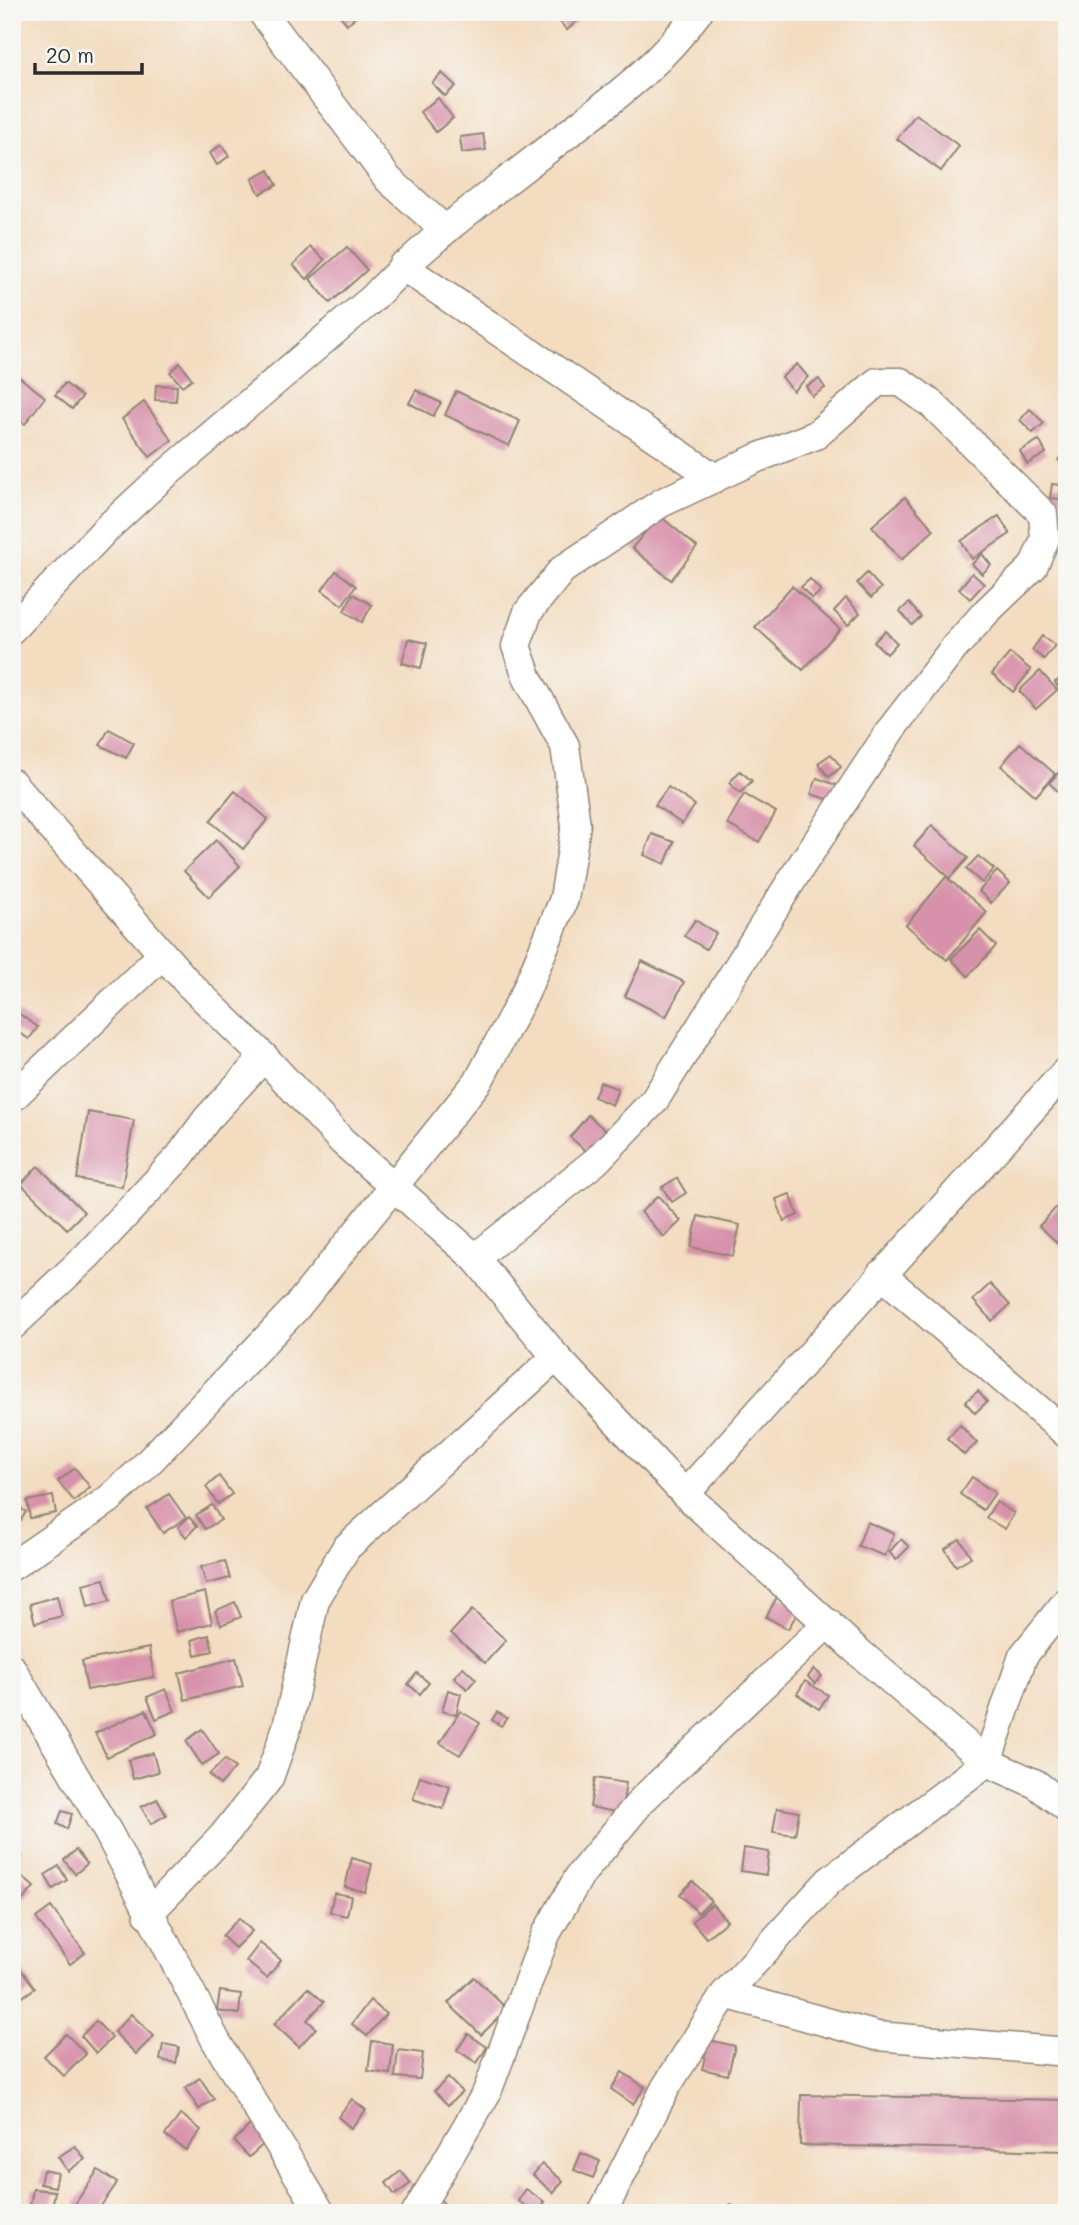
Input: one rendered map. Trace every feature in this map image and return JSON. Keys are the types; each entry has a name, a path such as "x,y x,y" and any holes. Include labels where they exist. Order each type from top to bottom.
{"street":[{"path":"262,12 388,178 446,230"},
{"path":"12,629 104,531 159,480 373,298 402,267 446,230 645,74 698,12"},
{"path":"402,267 715,478"},
{"path":"12,1566 108,1500 139,1472 296,1308 479,1080 526,993 564,899 576,825 565,746 528,679 516,646 528,612 562,570 661,503 816,435 877,382 901,382 933,405 1043,514 1045,539 1033,567 954,648 892,728 797,872 654,1101 596,1161 475,1258"},
{"path":"12,783 162,955 342,1141 475,1258 556,1357 685,1494 987,1762 1036,1784 1067,1808"},
{"path":"12,1098 162,955"},
{"path":"12,1326 87,1256 180,1156 207,1119 264,1058"},
{"path":"685,1494 1067,1070"},
{"path":"881,1274 1067,1434"},
{"path":"148,1914 223,1836 269,1778 287,1727 314,1600 346,1548 556,1357"},
{"path":"602,2213 666,2087 725,1994 829,1881 987,1762 1023,1656 1067,1601"},
{"path":"415,2213 487,2092 546,1934 580,1875 643,1799 828,1623"},
{"path":"12,1669 108,1834 216,2041 321,2213"},
{"path":"725,1994 877,2036 1067,2052"}],"building":[{"path":"337,12 362,12 347,24"},
{"path":"551,12 582,12 584,15 567,30"},
{"path":"442,73 456,86 445,96 432,83"},
{"path":"438,98 453,118 436,132 420,112"},
{"path":"916,114 959,146 941,171 897,139"},
{"path":"483,134 486,150 462,153 460,137"},
{"path":"221,145 229,156 217,165 210,153"},
{"path":"269,170 277,185 260,194 252,179"},
{"path":"311,247 325,260 307,279 293,265"},
{"path":"347,247 367,270 330,303 310,279"},
{"path":"180,363 192,379 182,386 170,372"},
{"path":"797,364 808,377 793,391 782,377"},
{"path":"14,373 45,397 25,424 12,415"},
{"path":"819,379 825,388 812,396 806,386"},
{"path":"65,383 82,397 72,409 55,395"},
{"path":"156,385 177,386 176,401 155,400"},
{"path":"416,390 441,403 433,416 409,403"},
{"path":"456,391 520,421 509,446 445,415"},
{"path":"144,402 172,440 150,457 122,419"},
{"path":"1030,409 1044,423 1033,433 1020,420"},
{"path":"1039,440 1046,453 1027,464 1020,451"},
{"path":"1067,448 1067,466 1058,460"},
{"path":"1052,484 1067,486 1067,500 1050,498"},
{"path":"905,497 934,530 901,560 872,526"},
{"path":"659,515 697,547 671,580 632,548"},
{"path":"999,516 1010,534 972,559 961,541"},
{"path":"982,554 991,565 982,574 972,564"},
{"path":"12,566 21,572 12,584"},
{"path":"336,571 356,586 342,605 322,590"},
{"path":"867,573 881,588 871,598 857,583"},
{"path":"972,573 984,584 970,599 959,589"},
{"path":"810,579 821,591 812,599 801,587"},
{"path":"792,586 840,629 803,670 755,627"},
{"path":"353,594 372,605 362,622 344,611"},
{"path":"846,598 860,613 848,625 834,611"},
{"path":"909,603 921,617 912,625 900,611"},
{"path":"885,631 897,643 887,654 874,642"},
{"path":"1042,636 1055,645 1044,659 1032,650"},
{"path":"408,639 427,643 421,668 402,663"},
{"path":"1010,653 1031,670 1013,692 992,674"},
{"path":"1040,671 1057,690 1036,709 1019,691"},
{"path":"1065,676 1067,687 1061,691 1055,682"},
{"path":"109,729 134,743 126,758 100,745"},
{"path":"1020,743 1055,774 1036,796 1001,766"},
{"path":"831,754 841,767 829,777 818,763"},
{"path":"740,771 752,781 740,793 729,783"},
{"path":"1059,772 1067,779 1067,786 1060,793 1049,783"},
{"path":"817,778 839,786 834,801 811,794"},
{"path":"668,787 695,805 682,824 655,805"},
{"path":"235,791 268,819 243,849 210,821"},
{"path":"744,794 776,812 759,842 727,824"},
{"path":"932,825 968,858 950,878 914,846"},
{"path":"652,834 674,842 665,864 644,855"},
{"path":"216,840 240,866 209,897 184,871"},
{"path":"978,856 994,869 982,883 966,869"},
{"path":"997,871 1010,883 991,903 979,891"},
{"path":"946,877 987,912 947,960 906,925"},
{"path":"695,920 716,933 706,949 684,936"},
{"path":"980,930 996,946 968,976 951,959"},
{"path":"642,961 684,982 666,1017 625,996"},
{"path":"18,1013 38,1027 29,1039 12,1028"},
{"path":"600,1082 618,1089 612,1105 594,1097"},
{"path":"88,1112 134,1120 122,1187 77,1179"},
{"path":"588,1115 606,1131 588,1153 570,1137"},
{"path":"38,1166 84,1212 67,1229 21,1184"},
{"path":"677,1178 686,1193 672,1202 662,1187"},
{"path":"790,1194 798,1215 784,1221 776,1199"},
{"path":"658,1196 681,1221 664,1237 641,1212"},
{"path":"1062,1201 1067,1206 1067,1240 1061,1246 1039,1226"},
{"path":"698,1216 740,1225 733,1256 691,1247"},
{"path":"990,1284 1010,1305 992,1321 973,1300"},
{"path":"978,1391 987,1402 975,1413 965,1402"},
{"path":"960,1425 977,1443 964,1455 947,1438"},
{"path":"75,1468 90,1487 74,1501 58,1481"},
{"path":"219,1476 232,1494 218,1504 206,1487"},
{"path":"972,1477 995,1493 983,1510 960,1494"},
{"path":"169,1494 186,1518 163,1533 147,1509"},
{"path":"53,1496 56,1513 30,1518 27,1501"},
{"path":"996,1502 1014,1513 1005,1529 986,1518"},
{"path":"12,1503 26,1512 16,1527 12,1524"},
{"path":"212,1505 221,1520 205,1529 196,1515"},
{"path":"189,1517 197,1526 186,1537 178,1527"},
{"path":"867,1522 894,1533 885,1556 858,1546"},
{"path":"901,1539 909,1547 896,1560 889,1552"},
{"path":"960,1539 971,1557 956,1566 945,1549"},
{"path":"225,1561 230,1578 206,1584 201,1567"},
{"path":"104,1579 110,1601 88,1607 83,1584"},
{"path":"205,1592 212,1623 177,1632 169,1601"},
{"path":"778,1595 801,1607 788,1629 766,1617"},
{"path":"57,1596 62,1616 35,1623 30,1604"},
{"path":"235,1602 241,1617 221,1625 215,1611"},
{"path":"472,1610 506,1640 485,1663 451,1633"},
{"path":"209,1635 213,1651 195,1655 192,1640"},
{"path":"149,1648 154,1677 87,1690 82,1661"},
{"path":"236,1658 243,1686 185,1700 179,1673"},
{"path":"463,1667 476,1679 467,1689 454,1677"},
{"path":"814,1669 822,1676 815,1684 808,1677"},
{"path":"417,1673 429,1683 420,1694 408,1684"},
{"path":"805,1681 828,1695 819,1709 797,1694"},
{"path":"166,1689 175,1711 156,1719 147,1697"},
{"path":"448,1690 461,1694 456,1715 442,1711"},
{"path":"146,1710 157,1734 107,1757 95,1733"},
{"path":"460,1711 480,1723 460,1755 440,1743"},
{"path":"497,1712 507,1718 501,1726 492,1720"},
{"path":"202,1729 219,1754 202,1765 186,1741"},
{"path":"153,1753 158,1772 133,1779 128,1760"},
{"path":"225,1759 235,1768 220,1785 209,1775"},
{"path":"420,1776 450,1786 443,1809 413,1799"},
{"path":"595,1778 626,1783 621,1813 590,1807"},
{"path":"157,1799 166,1815 151,1824 141,1807"},
{"path":"777,1808 799,1812 795,1835 773,1832"},
{"path":"62,1811 72,1814 67,1829 57,1824"},
{"path":"12,1843 22,1857 12,1864"},
{"path":"744,1848 769,1852 766,1875 741,1871"},
{"path":"76,1850 87,1864 75,1874 64,1860"},
{"path":"352,1858 372,1864 365,1892 345,1887"},
{"path":"59,1866 67,1880 53,1889 45,1875"},
{"path":"18,1873 34,1887 22,1901 12,1893 12,1880"},
{"path":"693,1881 711,1901 698,1913 680,1894"},
{"path":"334,1893 351,1896 347,1916 330,1912"},
{"path":"712,1904 727,1921 706,1938 692,1921"},
{"path":"51,1907 85,1953 70,1964 36,1918"},
{"path":"239,1918 252,1931 235,1948 222,1936"},
{"path":"260,1943 281,1960 267,1978 246,1961"},
{"path":"20,1968 35,1988 21,1998 12,1985 12,1974"},
{"path":"474,1977 507,2009 481,2035 448,2003"},
{"path":"308,1988 324,2002 307,2020 316,2028 299,2047 274,2024"},
{"path":"220,1991 241,1994 239,2014 217,2011"},
{"path":"370,2000 386,2014 367,2036 352,2024"},
{"path":"131,2014 154,2036 136,2054 114,2032"},
{"path":"96,2021 112,2038 96,2053 81,2036"},
{"path":"66,2034 86,2054 64,2076 44,2056"},
{"path":"468,2034 487,2047 477,2063 457,2050"},
{"path":"709,2040 735,2046 728,2075 702,2069"},
{"path":"372,2041 393,2044 390,2074 368,2071"},
{"path":"163,2044 179,2047 176,2063 160,2060"},
{"path":"398,2050 423,2053 420,2079 395,2077"},
{"path":"622,2072 645,2087 633,2104 611,2089"},
{"path":"200,2078 214,2099 199,2109 185,2088"},
{"path":"448,2078 462,2092 448,2105 434,2091"},
{"path":"801,2095 1067,2100 1067,2151 800,2145"},
{"path":"352,2099 366,2110 351,2128 338,2117"},
{"path":"181,2114 201,2130 186,2150 165,2135"},
{"path":"252,2123 268,2140 249,2157 234,2141"},
{"path":"75,2146 85,2159 68,2171 58,2157"},
{"path":"581,2153 600,2161 593,2178 574,2170"},
{"path":"542,2164 563,2181 553,2193 533,2175"},
{"path":"43,2170 58,2173 55,2187 40,2184"},
{"path":"98,2170 117,2183 96,2213 88,2213 75,2204"},
{"path":"401,2171 411,2183 395,2195 386,2183"},
{"path":"33,2189 55,2191 52,2209 30,2206"},
{"path":"526,2189 545,2202 538,2213 518,2201"},
{"path":"439,2198 452,2213 423,2213"},
{"path":"730,2205 748,2213 726,2213"}]}
